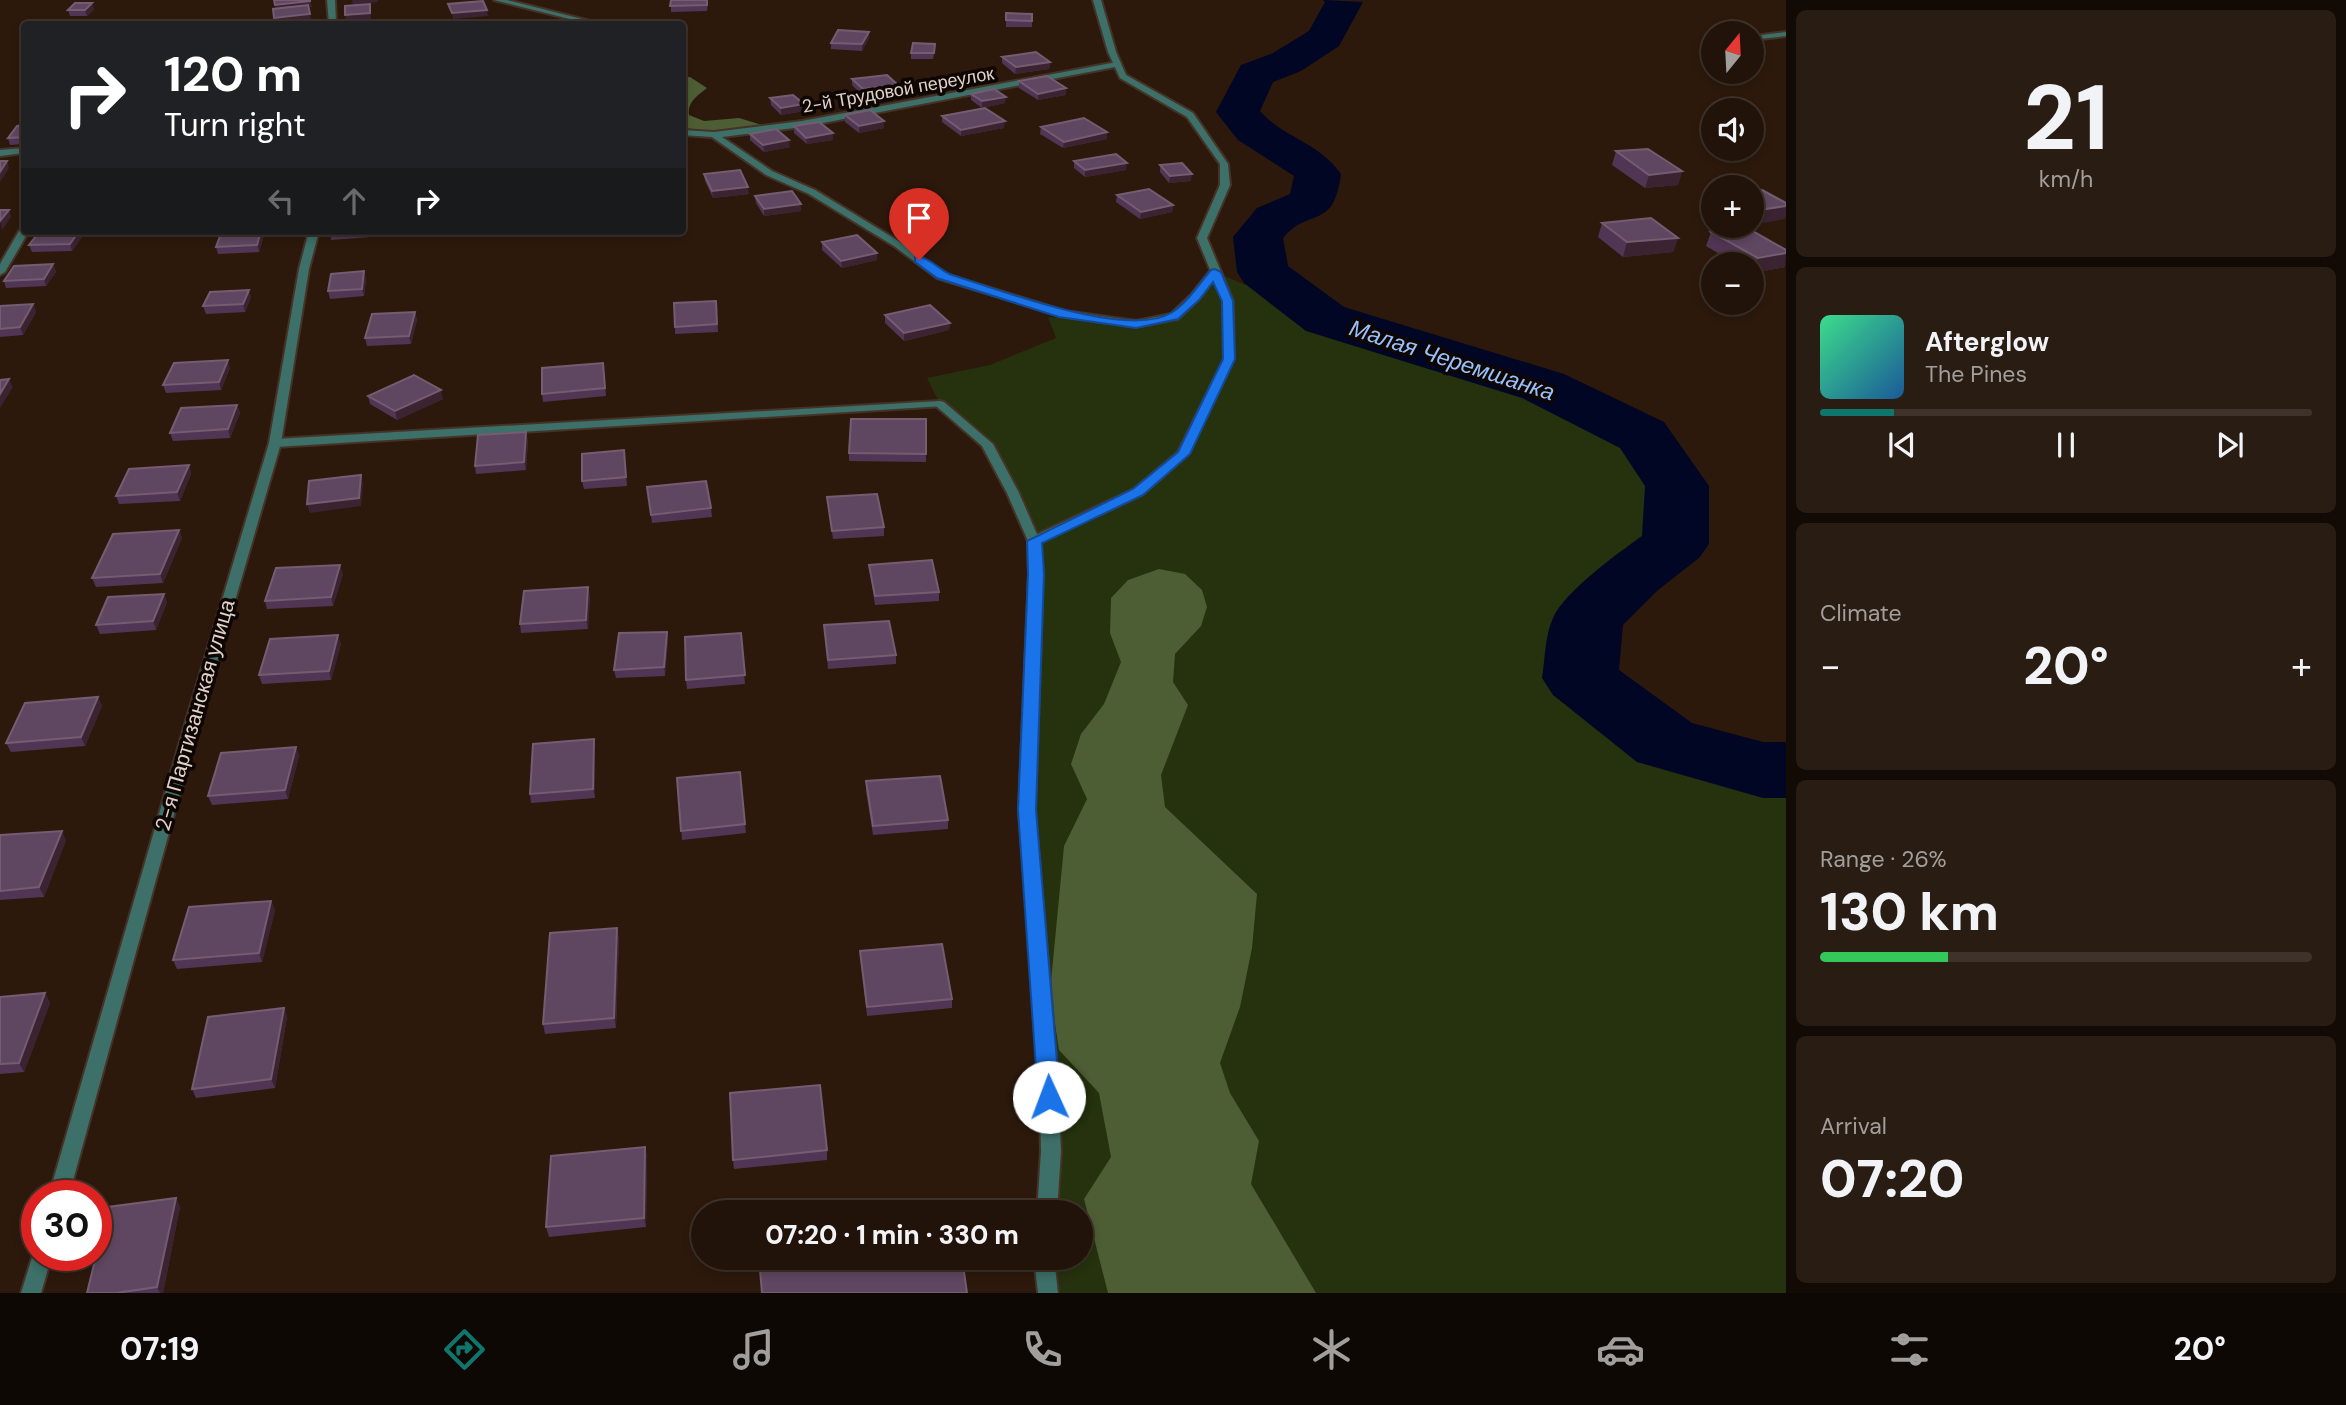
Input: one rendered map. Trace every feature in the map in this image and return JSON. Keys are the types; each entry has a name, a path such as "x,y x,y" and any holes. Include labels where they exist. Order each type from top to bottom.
{"street":[{"path":"331,0 333,21"},
{"path":"498,0 586,21"},
{"path":"1034,541 1138,492 1184,454 1229,359 1227,301 1215,272 1213,259 1202,238 1225,185 1224,164 1190,115 1123,76 1097,0"},
{"path":"1764,37 1786,34"},
{"name":"2-й Трудовой переулок","path":"686,132 714,135 802,124 1117,64"},
{"path":"714,135 769,173 812,192 897,244 941,275 1064,314 1136,324 1174,317 1195,298 1215,272"},
{"path":"0,153 21,151"},
{"path":"0,272 22,235"},
{"name":"2-я Партизанская улица","path":"63,1180 186,744 275,443 304,269 313,235"},
{"path":"275,443 940,404 987,444 1034,541 1036,574 1027,810 1048,1070 1051,1151 1048,1200"},
{"path":"1045,1270 1048,1293"},
{"path":"31,1293 37,1271"}],"green space":[{"path":"686,77 707,88 691,103 689,115 704,121 739,118 762,125 709,131 686,128"},
{"path":"1215,272 1325,319 1543,386 1642,435 1677,486 1675,544 1633,575 1585,641 1580,678 1665,743 1763,770 1786,770 1786,1293 1059,1293 1058,1270 1093,1270 1093,1200 1053,1200 1027,810 1034,541 987,444 940,404 927,378 990,365 1056,338 1048,317 1136,324 1174,317"},
{"path":"1159,569 1185,574 1202,590 1207,607 1201,626 1175,654 1173,682 1188,705 1161,775 1165,807 1257,894 1252,948 1240,1007 1220,1063 1230,1093 1259,1141 1251,1184 1316,1293 1108,1293 1093,1234 1093,1200 1084,1199 1111,1157 1099,1093 1059,1050 1050,992 1064,846 1087,799 1071,764 1081,734 1104,704 1121,662 1110,633 1111,598 1128,580"}],"building":[{"path":"274,0 310,0 310,1 275,5"},
{"path":"671,0 707,0 707,5 670,6"},
{"path":"483,1 487,10 452,13 448,4"},
{"path":"75,3 92,3 85,10 68,10"},
{"path":"370,4 370,13 345,15 345,6"},
{"path":"308,5 310,14 274,18 273,9"},
{"path":"1006,13 1032,14 1032,21 1006,20"},
{"path":"838,30 869,32 862,44 831,43"},
{"path":"913,43 935,44 934,53 911,53"},
{"path":"1036,52 1050,62 1016,67 1002,57"},
{"path":"887,75 898,85 863,89 852,79"},
{"path":"1047,76 1066,88 1038,94 1019,81"},
{"path":"994,89 1006,97 982,101 971,94"},
{"path":"793,95 804,104 781,108 770,98"},
{"path":"985,108 1005,121 961,130 942,116"},
{"path":"870,110 884,121 859,126 845,115"},
{"path":"1084,118 1107,132 1064,142 1041,127"},
{"path":"819,122 833,133 806,138 794,126"},
{"path":"21,125 21,137 8,138 17,126"},
{"path":"776,129 789,140 763,145 750,134"},
{"path":"1648,149 1682,171 1649,175 1616,151"},
{"path":"1116,154 1127,163 1085,170 1074,161"},
{"path":"0,161 7,161 0,172"},
{"path":"1182,163 1192,174 1170,176 1160,165"},
{"path":"740,170 748,187 712,191 704,174"},
{"path":"1149,189 1173,205 1141,212 1117,195"},
{"path":"792,191 801,204 764,209 755,196"},
{"path":"1764,191 1786,203 1786,206 1764,209"},
{"path":"0,210 9,210 0,221"},
{"path":"1651,218 1678,238 1627,242 1602,223"},
{"path":"37,235 76,235 70,244 29,245"},
{"path":"220,235 260,235 257,245 216,247"},
{"path":"857,235 877,253 841,261 822,242"},
{"path":"1764,237 1786,250 1786,253 1764,257 1764,252 1747,252 1722,238"},
{"path":"53,264 44,279 4,281 14,266"},
{"path":"364,271 362,289 328,291 331,274"},
{"path":"249,290 243,304 203,306 210,292"},
{"path":"716,301 717,324 675,327 674,303"},
{"path":"33,304 20,327 0,329 0,306"},
{"path":"930,305 950,323 904,333 885,315"},
{"path":"415,312 409,336 365,338 372,314"},
{"path":"228,360 219,382 163,385 174,363"},
{"path":"603,363 605,388 542,394 542,368"},
{"path":"414,375 441,390 395,411 368,396"},
{"path":"9,379 0,394 0,380"},
{"path":"237,405 228,429 170,433 181,408"},
{"path":"851,419 926,419 926,454 849,453"},
{"path":"526,432 524,462 475,466 478,435"},
{"path":"624,450 626,477 582,481 582,454"},
{"path":"189,465 177,492 116,496 129,469"},
{"path":"361,475 359,498 307,504 309,481"},
{"path":"706,481 711,508 651,515 647,487"},
{"path":"877,494 884,527 832,531 827,497"},
{"path":"179,530 160,574 92,578 113,534"},
{"path":"932,560 939,592 875,596 869,565"},
{"path":"340,565 331,597 265,601 276,568"},
{"path":"588,587 586,620 520,624 524,591"},
{"path":"164,594 153,621 96,625 108,597"},
{"path":"889,621 896,655 828,660 824,625"},
{"path":"667,632 664,667 614,670 619,633"},
{"path":"741,633 745,675 686,680 685,637"},
{"path":"338,635 329,671 259,675 270,639"},
{"path":"98,697 81,737 6,743 25,703"},
{"path":"594,739 593,789 530,794 533,744"},
{"path":"296,747 285,790 208,796 221,753"},
{"path":"740,772 745,824 681,831 677,778"},
{"path":"940,776 948,820 873,826 866,781"},
{"path":"62,831 39,887 0,891 0,835"},
{"path":"271,901 259,953 173,960 189,907"},
{"path":"617,928 614,1018 543,1024 550,933"},
{"path":"942,944 952,999 867,1007 860,951"},
{"path":"45,993 19,1063 0,1064 0,997"},
{"path":"284,1008 271,1079 192,1089 208,1017"},
{"path":"820,1085 827,1150 733,1160 730,1093"},
{"path":"645,1147 644,1218 546,1227 551,1156"},
{"path":"176,1198 157,1287 116,1293 87,1293 92,1271 112,1271 112,1206"},
{"path":"760,1270 964,1270 967,1293 762,1293"}],"waterway":[{"name":"Малая Черемшанка","path":"1342,0 1344,2 1325,38 1287,62 1256,74 1238,112 1254,131 1306,161 1318,174 1311,201 1274,219 1258,237 1263,272 1325,319 1543,386 1642,435 1677,486 1675,544 1633,575 1588,619 1580,678 1665,743 1763,770 1786,770"}],"route":[{"path":"919,260 941,275 1064,314 1114,322 1136,324 1174,317 1195,298 1215,272 1227,301 1229,359 1184,454 1138,492 1034,541 1036,574 1027,810 1049,1097"}]}
